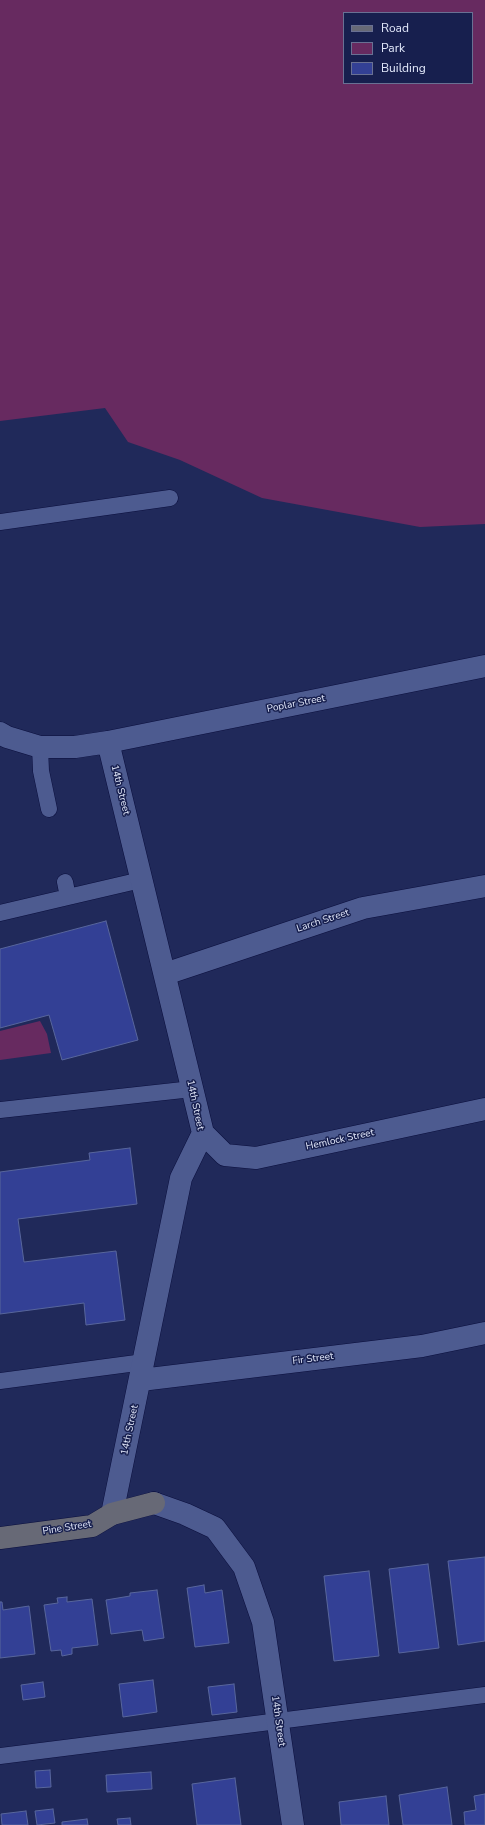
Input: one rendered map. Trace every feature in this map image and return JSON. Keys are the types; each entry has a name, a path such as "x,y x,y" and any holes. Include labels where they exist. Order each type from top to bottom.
{"street":[{"name":"Poplar Street","path":"0,733 40,747 74,747 108,742 485,666"},
{"name":"14th Street","path":"108,742 203,1133 182,1178 112,1514"},
{"name":"Larch Street","path":"165,974 363,908 485,886"},
{"name":"Hemlock Street","path":"203,1133 225,1155 256,1158 485,1109"},
{"name":"Fir Street","path":"142,1371 422,1346 485,1333"},
{"name":"14th Street","path":"154,1503 185,1514 215,1528 244,1567 263,1622 293,1825"},
{"name":"Pine Street","path":"0,1538 92,1526 112,1514 154,1503"}],"lane":[{"path":"0,522 170,498"},
{"path":"40,747 41,771 49,809"},
{"path":"0,913 66,890 142,880"},
{"path":"0,1110 192,1089"},
{"path":"0,1381 142,1371"},
{"path":"0,1756 485,1695"}],"green space":[{"path":"0,0 485,0 485,524 420,527 262,498 180,460 128,442 105,408 0,421"},
{"path":"40,1021 47,1034 51,1053 0,1060 0,1031"}],"building":[{"path":"106,921 138,1040 62,1060 49,1015 0,1028 0,949"},
{"path":"130,1148 137,1204 18,1219 24,1262 116,1251 125,1320 86,1325 84,1303 0,1314 0,1172 90,1160 89,1153"},
{"path":"485,1557 485,1641 458,1645 448,1561"},
{"path":"428,1564 439,1648 399,1653 389,1569"},
{"path":"369,1571 379,1656 334,1661 324,1576"},
{"path":"204,1585 205,1593 222,1590 229,1643 195,1647 187,1588"},
{"path":"157,1590 164,1638 144,1641 142,1630 111,1634 106,1600 130,1596 130,1593"},
{"path":"67,1597 67,1602 92,1599 98,1645 72,1648 72,1654 62,1656 61,1650 51,1651 44,1605 58,1603 57,1598"},
{"path":"0,1602 2,1602 3,1610 29,1606 35,1654 0,1658"},
{"path":"153,1680 157,1712 123,1717 119,1684"},
{"path":"43,1682 45,1697 23,1700 21,1685"},
{"path":"234,1684 237,1712 212,1715 208,1687"},
{"path":"50,1770 51,1787 36,1788 35,1771"},
{"path":"151,1772 152,1789 107,1792 106,1775"},
{"path":"235,1778 241,1825 197,1825 192,1784"},
{"path":"447,1787 452,1825 403,1825 399,1795"},
{"path":"485,1794 485,1825 465,1825 464,1812 476,1810 474,1796"},
{"path":"386,1796 389,1825 341,1825 339,1802"},
{"path":"53,1809 55,1823 37,1825 35,1811"},
{"path":"26,1811 28,1825 2,1825 1,1814"},
{"path":"130,1818 131,1825 118,1825 117,1819"},
{"path":"87,1819 88,1825 62,1825 62,1822"}]}
